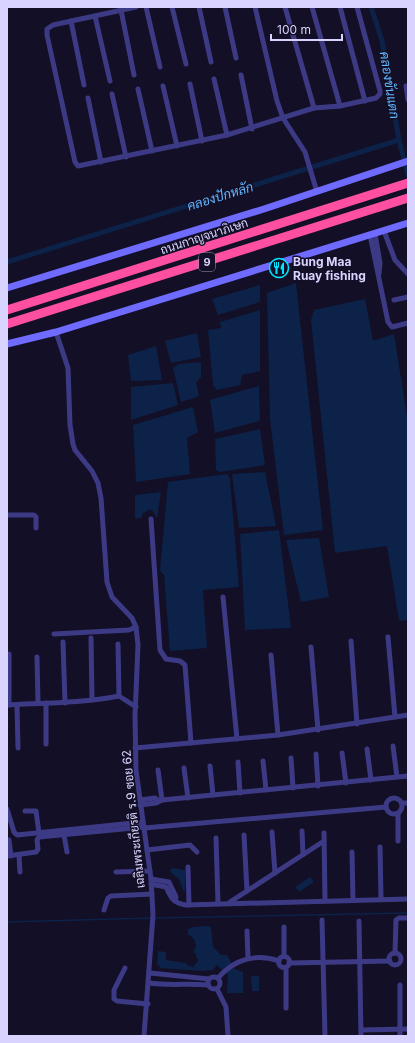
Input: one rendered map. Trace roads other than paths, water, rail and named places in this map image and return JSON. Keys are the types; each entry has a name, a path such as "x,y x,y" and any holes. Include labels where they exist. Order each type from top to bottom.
{"highway":[{"name":"ถนนกาญจนาภิเษก","path":"7,310 405,184"},
{"name":"ถนนกาญจนาภิเษก","path":"7,324 407,198"}],"main road":[{"path":"7,288 317,192 408,161"},
{"path":"7,344 56,332 408,223"}],"street":[{"path":"136,7 53,25 48,29 58,84 77,165 80,167 252,129 314,108 340,106 376,98 380,94 357,7"},
{"path":"146,7 160,67"},
{"path":"172,7 186,64"},
{"path":"199,7 211,62"},
{"path":"225,7 236,58"},
{"path":"255,7 277,101 283,118 302,145 317,192"},
{"path":"285,7 314,108"},
{"path":"312,7 340,106"},
{"path":"340,7 365,101"},
{"path":"121,10 134,75"},
{"path":"96,16 110,81"},
{"path":"71,21 84,84"},
{"path":"241,75 252,129"},
{"path":"214,79 227,135"},
{"path":"190,84 202,141"},
{"path":"164,86 177,146"},
{"path":"406,86 408,100"},
{"path":"138,89 152,151"},
{"path":"112,94 126,157"},
{"path":"88,98 101,162"},
{"path":"384,231 395,260 408,274"},
{"path":"373,234 380,262 379,274 386,318 389,325 392,327 408,324"},
{"path":"394,300 408,297"},
{"name":"เฉลิมพระเกียรติ ร.9 ซอย 62","path":"56,332 68,368 72,444 92,471 98,483 101,498 108,586 112,597 132,618 136,627 138,645 135,748 140,803 150,871 153,915 148,1004 144,1036"},
{"path":"7,515 34,514 36,528"},
{"path":"151,519 160,650 166,659 180,661 185,665 191,743"},
{"path":"223,597 237,739"},
{"path":"54,634 128,630 136,627"},
{"path":"388,637 395,717"},
{"path":"91,638 92,699"},
{"path":"351,641 357,724"},
{"path":"63,642 65,703"},
{"path":"118,644 119,696"},
{"path":"310,648 318,730"},
{"path":"9,654 8,705 65,703 113,698 119,696"},
{"path":"271,655 278,734"},
{"path":"37,658 38,704"},
{"path":"119,696 136,707"},
{"path":"46,703 46,744"},
{"path":"17,705 18,748"},
{"path":"135,748 318,730 408,715"},
{"path":"393,746 397,777"},
{"path":"367,749 371,780"},
{"path":"316,754 318,786"},
{"path":"342,754 346,783"},
{"path":"291,758 293,788"},
{"path":"263,761 266,790"},
{"path":"238,762 240,793"},
{"path":"210,766 213,795"},
{"path":"184,768 188,798"},
{"path":"158,770 161,800"},
{"path":"140,803 155,798 161,800 188,798 408,776"},
{"path":"398,813 390,813 386,807 388,799 393,797 398,798 402,803 402,807 398,813 398,841"},
{"path":"402,803 408,803"},
{"path":"7,809 15,834 144,826 386,807"},
{"path":"25,811 36,811 39,833"},
{"path":"10,840 9,856 37,850 39,837 144,826"},
{"path":"302,831 303,854"},
{"path":"272,832 275,873"},
{"path":"324,833 325,901"},
{"path":"64,834 67,852"},
{"path":"244,835 247,891"},
{"path":"216,838 218,904"},
{"path":"229,903 324,841"},
{"path":"147,850 190,845 197,852"},
{"path":"380,848 381,899"},
{"path":"352,852 353,900"},
{"path":"19,855 20,872"},
{"path":"188,867 190,905"},
{"path":"116,872 150,871"},
{"path":"151,882 169,882 176,897 175,901 179,904 190,905 408,898"},
{"path":"104,910 108,898 112,896 152,894"},
{"path":"390,961 391,955 395,953 396,920 408,918"},
{"path":"322,920 325,1036"},
{"path":"359,921 361,1033 408,1029"},
{"path":"279,961 284,956 284,927"},
{"path":"247,931 248,958"},
{"path":"150,973 169,974 182,980 209,982 214,977 218,978 233,964 248,958 267,957 279,961 280,965 390,961 394,965 400,963 401,956 395,953"},
{"path":"284,956 288,958 286,1008"},
{"path":"125,968 114,990 114,998 117,1001 148,1004"},
{"path":"217,989 220,984 218,978"},
{"path":"149,983 167,985 182,980"},
{"path":"209,982 213,989 217,989 226,1008 228,1036"},
{"path":"400,985 400,1036"}],"water":[{"path":"296,283 323,530 284,535 270,419 267,293"},
{"path":"260,285 260,302 218,315 212,299"},
{"path":"365,299 373,341 394,334 408,422 408,620 399,621 387,546 335,553 311,320 314,310"},
{"path":"260,310 260,371 242,375 240,385 217,390 213,385 208,330 221,328 220,322"},
{"path":"197,333 201,357 171,363 165,341"},
{"path":"156,346 162,380 131,381 128,355"},
{"path":"201,362 201,377 196,382 199,395 195,398 181,402 173,368 179,364"},
{"path":"173,383 178,405 131,420 131,387"},
{"path":"259,386 260,421 215,433 210,400"},
{"path":"193,407 198,432 187,438 190,474 136,482 133,425"},
{"path":"260,429 265,465 220,472 216,470 215,439"},
{"path":"265,472 276,526 239,528 232,474"},
{"path":"227,474 230,479 239,587 203,590 207,648 170,651 164,575 160,571 168,482"},
{"path":"161,492 157,518 152,510 149,510 143,513 141,518 135,518 135,495"},
{"path":"279,530 291,628 245,630 240,534"},
{"path":"319,538 329,597 301,602 286,540"},
{"path":"173,868 185,870 185,891 183,890 179,879 171,873 170,870"},
{"path":"310,877 314,882 299,892 295,887"},
{"path":"207,926 211,927 213,947 221,955 227,955 235,969 243,972 243,993 227,993 228,975 217,965 213,970 202,971 160,968 160,966 157,965 158,951 166,952 166,960 186,963 187,965 193,967 198,961 195,953 193,953 196,946 194,939 188,934 188,929"},
{"path":"251,976 259,976 259,991 252,991"}],"waterway":[{"name":"คลองขันแตก","path":"371,7 382,41 399,140 408,175"},
{"name":"คลองปักหลัก","path":"7,262 399,140"},
{"path":"155,918 408,913"},
{"path":"7,922 151,918"}],"place":[{"name":"Bung Maa Ruay fishing","path":"279,268"}]}
